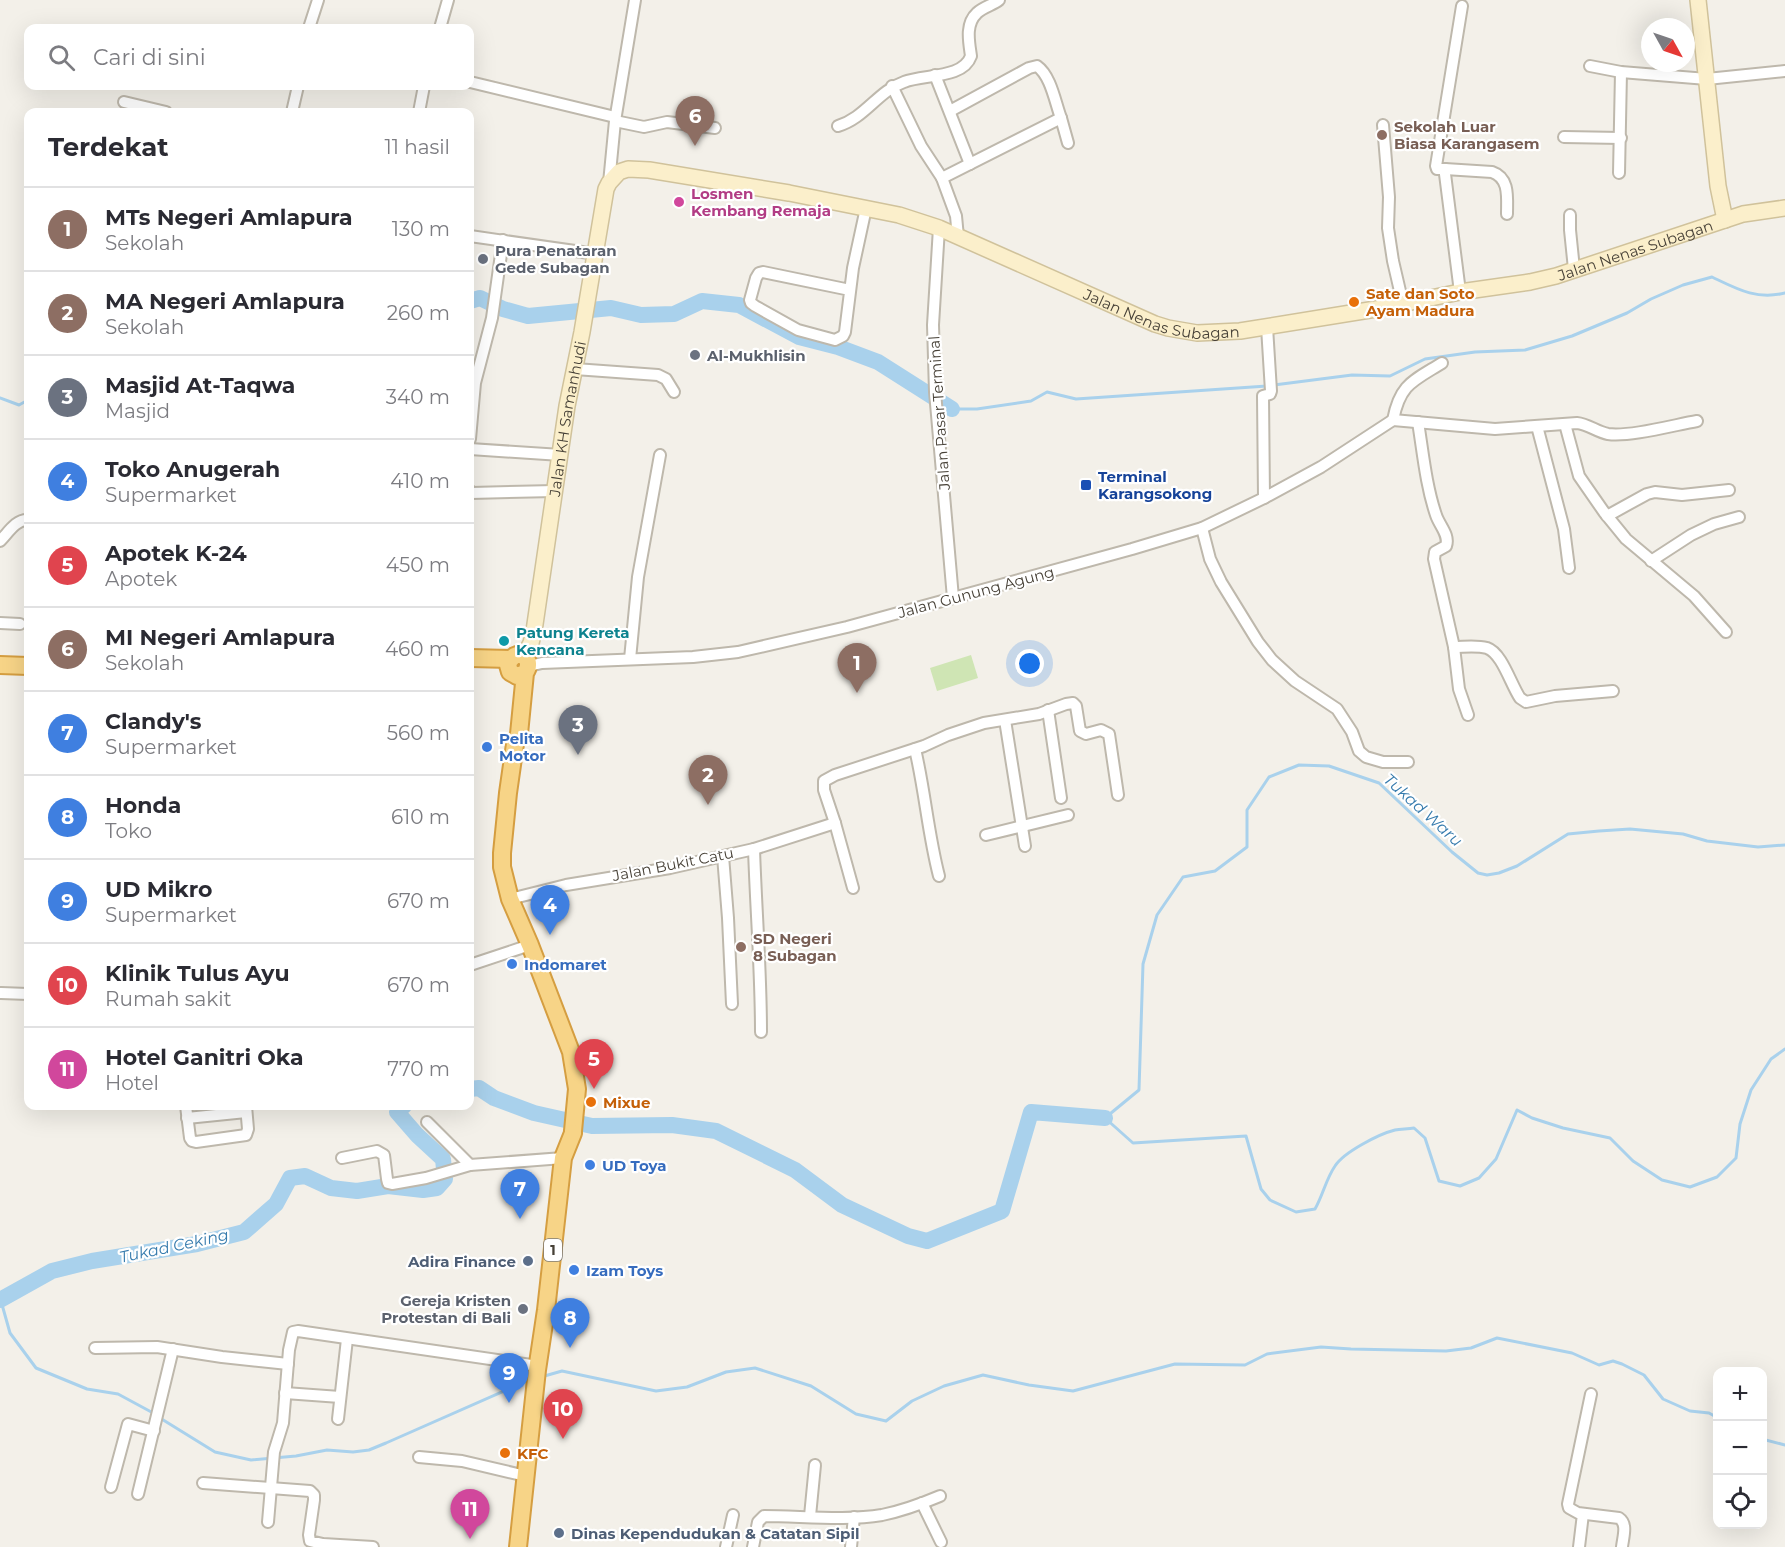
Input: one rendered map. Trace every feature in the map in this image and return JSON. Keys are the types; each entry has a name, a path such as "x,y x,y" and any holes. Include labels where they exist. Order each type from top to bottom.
{"highway":[{"path":"474,659 518,667"},
{"path":"0,664 24,666"},
{"path":"474,669 518,667"},
{"path":"518,667 512,735 516,744 502,853 503,874 510,899 571,1052 576,1077 573,1131"},
{"name":"1","path":"528,1547 541,1368 546,1310 563,1158 573,1133 574,1150 541,1368"},
{"name":"1","path":"519,1547 526,1476 540,1393"}],"main road":[{"path":"1698,0 1718,186 1725,220"},
{"name":"Jalan Nenas Subagan","path":"609,183 619,172 640,169 789,193 899,215 939,228 1155,324 1205,333 1267,327 1460,292 1530,282 1743,214 1785,208"},
{"name":"Jalan KH Samanhudi","path":"518,667 531,643 534,631 567,406 588,303 604,198 609,183"}],"street":[{"path":"310,24 318,0"},
{"path":"441,24 448,0"},
{"path":"609,183 615,119 635,0"},
{"path":"838,126 856,118 892,86 959,70 968,64 971,56 969,30 977,13 977,0"},
{"path":"977,13 999,0"},
{"path":"1462,6 1436,166 1437,169 1486,171 1499,174 1503,178 1507,192 1507,214"},
{"path":"950,111 1033,66 1043,71 1068,143"},
{"path":"1590,66 1621,72 1707,79 1785,71"},
{"path":"1619,173 1621,72"},
{"path":"935,75 970,164"},
{"path":"474,83 644,126 667,122 716,129"},
{"path":"892,86 921,146 942,178 956,216 958,237"},
{"path":"293,108 297,90"},
{"path":"420,108 423,90"},
{"path":"124,102 149,108"},
{"path":"942,178 1061,118"},
{"path":"1383,125 1389,197 1388,228 1403,304"},
{"path":"1564,137 1621,138"},
{"path":"1445,169 1460,292"},
{"path":"850,290 763,272 759,273 756,278 750,300 755,306 798,330 835,340 843,336 866,208"},
{"path":"1570,215 1574,269"},
{"name":"Jalan Pasar Terminal","path":"939,228 933,325 935,398 953,598"},
{"path":"474,236 596,254"},
{"path":"474,394 492,318 503,240"},
{"path":"1264,498 1263,396 1271,394 1267,327"},
{"path":"1442,363 1406,386 1393,420 1495,429 1583,424 1609,434 1637,432 1697,421"},
{"path":"575,369 658,375 666,379 674,392"},
{"name":"Jalan Gunung Agung","path":"518,667 542,663 683,658 738,652 847,627 1132,549 1202,528 1264,498 1321,467 1393,420"},
{"path":"1418,422 1428,487 1436,517 1447,540 1447,544 1435,552 1434,559 1454,647 1459,689 1468,716"},
{"path":"1565,424 1579,476 1607,516 1626,539 1694,596 1726,632"},
{"path":"1537,426 1564,529 1569,568"},
{"path":"474,449 561,455"},
{"path":"630,659 638,577 660,455"},
{"path":"1607,516 1655,492 1682,495 1729,490"},
{"path":"474,491 555,491"},
{"path":"1651,561 1691,535 1714,524 1739,517"},
{"path":"0,541 18,522 24,519"},
{"path":"1202,528 1210,559 1221,582 1258,642 1272,660 1295,681 1337,709 1352,732 1359,751 1366,757 1383,762 1408,762"},
{"path":"0,623 20,624"},
{"path":"1454,647 1476,646 1494,652 1522,701 1613,691"},
{"path":"853,888 824,790 824,781 835,775 915,749 984,723 1039,714 1066,704 1073,704 1076,706 1080,731 1086,734 1101,730 1108,734 1118,795"},
{"path":"1048,710 1061,798"},
{"path":"1005,720 1024,846"},
{"path":"915,749 921,772 932,851 939,876"},
{"path":"986,835 1068,815"},
{"name":"Jalan Bukit Catu","path":"510,899 566,885 670,868 754,849 835,823"},
{"path":"754,849 762,1032"},
{"path":"723,856 729,918 732,1004"},
{"path":"474,964 530,945"},
{"path":"1,993 24,994"},
{"path":"186,1110 190,1138 196,1142 246,1135 248,1129 246,1110"},
{"path":"187,1118 239,1110"},
{"path":"427,1122 470,1165"},
{"path":"342,1158 377,1151 384,1155 388,1183 398,1184 470,1165 563,1158"},
{"path":"268,1522 274,1452 283,1423 293,1332 407,1346 541,1368"},
{"path":"338,1419 347,1339"},
{"path":"95,1348 135,1346 173,1349 288,1364"},
{"path":"138,1494 173,1349"},
{"path":"285,1393 340,1398"},
{"path":"1591,1394 1568,1503 1571,1511 1622,1520 1624,1525 1622,1547"},
{"path":"111,1487 128,1424 154,1431"},
{"path":"419,1456 462,1461 526,1476"},
{"path":"810,1516 814,1465"},
{"path":"203,1483 307,1490 312,1493 314,1500 310,1541 322,1545 373,1547"},
{"path":"753,1547 758,1522 764,1516 880,1515 905,1510 940,1496"},
{"path":"922,1503 941,1542"},
{"path":"1579,1547 1584,1514"},
{"path":"726,1547 733,1515"},
{"path":"851,1547 854,1517"}],"green space":[{"path":"971,655 978,678 937,691 930,668"}],"waterway":[{"path":"1274,385 1352,375 1390,376 1425,359 1475,352 1525,350 1572,336 1627,313 1683,285 1712,277 1738,289 1756,294 1785,293"},
{"path":"474,300 480,298 503,309 528,316 611,308 641,315 674,314 702,301 739,305 799,337 838,347 878,362 952,409"},
{"path":"952,409 977,409 1031,401 1047,392 1076,399 1267,386"},
{"path":"0,398 19,405 24,402"},
{"name":"Tukad Waru","path":"1785,845 1758,847 1707,841 1683,834 1630,829 1568,834 1517,866 1487,875 1478,873 1452,852 1379,783 1329,766 1299,765 1269,777 1247,810 1247,847 1215,871 1183,877 1157,915 1143,964 1139,1090 1105,1118 1133,1143 1246,1136 1261,1189 1270,1200 1296,1212 1315,1209 1332,1171 1346,1155 1371,1139 1395,1130 1414,1128 1425,1138 1439,1181 1460,1186 1479,1178 1496,1159 1517,1110 1532,1118 1563,1128 1610,1138 1633,1161 1662,1180 1690,1187 1717,1177 1736,1158 1740,1124 1751,1090 1771,1059 1785,1049"},
{"name":"Tukad Ceking","path":"474,1089 479,1088 494,1098 534,1113 592,1126 672,1125 716,1131 795,1170 842,1205 908,1236 927,1241 1002,1211 1031,1112 1105,1118"},
{"name":"Tukad Ceking","path":"0,1300 52,1271 92,1261 197,1244 244,1232 276,1204 290,1178 305,1176 331,1188 357,1191 388,1186 423,1190 437,1188 445,1179 443,1159 417,1135 397,1112 399,1110"},
{"path":"1,1301 10,1333 36,1368 87,1389 118,1394 155,1414"},
{"path":"541,1377 562,1371 656,1391 687,1387 726,1372 755,1368 811,1386 856,1414 886,1421 912,1401 944,1386 983,1375 1073,1391 1175,1364 1245,1365 1267,1354 1321,1347 1446,1351 1471,1348 1497,1338 1572,1353 1599,1365 1613,1361 1622,1364 1644,1375 1663,1399 1690,1411 1713,1415"},
{"path":"160,1418 215,1452 251,1460 296,1456 327,1450 353,1452 369,1450 529,1380"},
{"path":"1767,1440 1785,1445"}],"place":[{"name":"Sekolah Luar Biasa Karangasem","path":"1382,135"},
{"name":"MI Negeri Amlapura","path":"695,146"},
{"name":"Losmen Kembang Remaja","path":"679,202"},
{"name":"Pura Penataran Gede Subagan","path":"483,259"},
{"name":"Sate dan Soto Ayam Madura","path":"1354,302"},
{"name":"Al-Mukhlisin","path":"695,355"},
{"name":"Terminal Karangsokong","path":"1086,485"},
{"name":"Patung Kereta Kencana","path":"504,641"},
{"name":"MTs Negeri Amlapura","path":"857,693"},
{"name":"Pelita Motor","path":"487,747"},
{"name":"Masjid At-Taqwa","path":"578,755"},
{"name":"MA Negeri Amlapura","path":"708,805"},
{"name":"Toko Anugerah","path":"550,935"},
{"name":"SD Negeri 8 Subagan","path":"741,947"},
{"name":"Indomaret","path":"512,964"},
{"name":"Apotek K-24","path":"594,1089"},
{"name":"Mixue","path":"591,1102"},
{"name":"UD Toya","path":"590,1165"},
{"name":"Clandy's","path":"520,1219"},
{"name":"Adira Finance","path":"528,1261"},
{"name":"Izam Toys","path":"574,1270"},
{"name":"Gereja Kristen Protestan di Bali","path":"523,1309"},
{"name":"Honda","path":"570,1348"},
{"name":"UD Mikro","path":"509,1403"},
{"name":"Klinik Tulus Ayu","path":"563,1439"},
{"name":"KFC","path":"505,1453"},
{"name":"Dinas Kependudukan & Catatan Sipil","path":"559,1533"},
{"name":"Hotel Ganitri Oka","path":"470,1539"}]}
